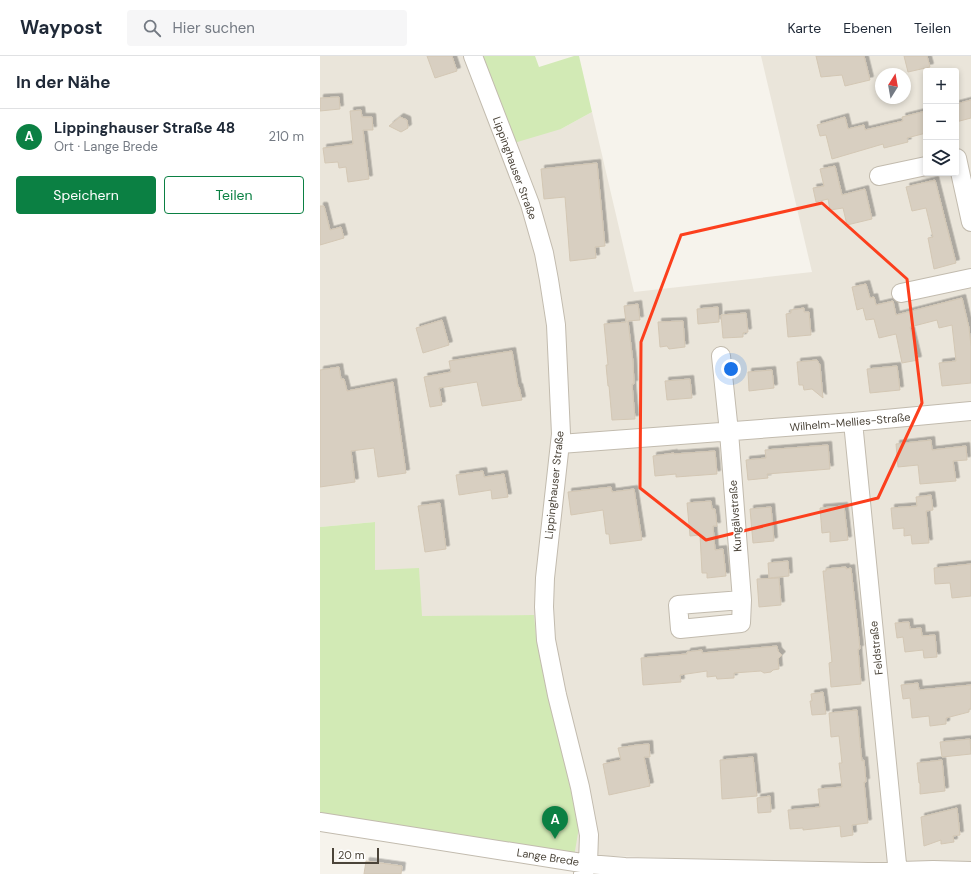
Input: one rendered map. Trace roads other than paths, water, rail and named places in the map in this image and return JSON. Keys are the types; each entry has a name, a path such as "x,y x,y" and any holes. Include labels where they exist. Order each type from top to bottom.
{"street":[{"name":"Lippinghauser Straße","path":"474,56 530,204 550,280 556,325 561,434 545,578 544,607 546,633 557,695 580,787 589,835 586,869"},
{"path":"962,157 971,222"},
{"path":"879,176 923,167"},
{"path":"901,294 971,278"},
{"path":"721,356 729,432"},
{"name":"Wilhelm-Mellies-Straße","path":"560,444 729,432 971,411"},
{"name":"Feldstraße","path":"853,422 898,873"},
{"name":"Kungälvstraße","path":"729,432 742,600"},
{"name":"Lange Brede","path":"320,822 586,869 625,867 898,873 971,870"}],"place":[{"name":"Lippinghauser Straße 48","path":"555,839"}]}
